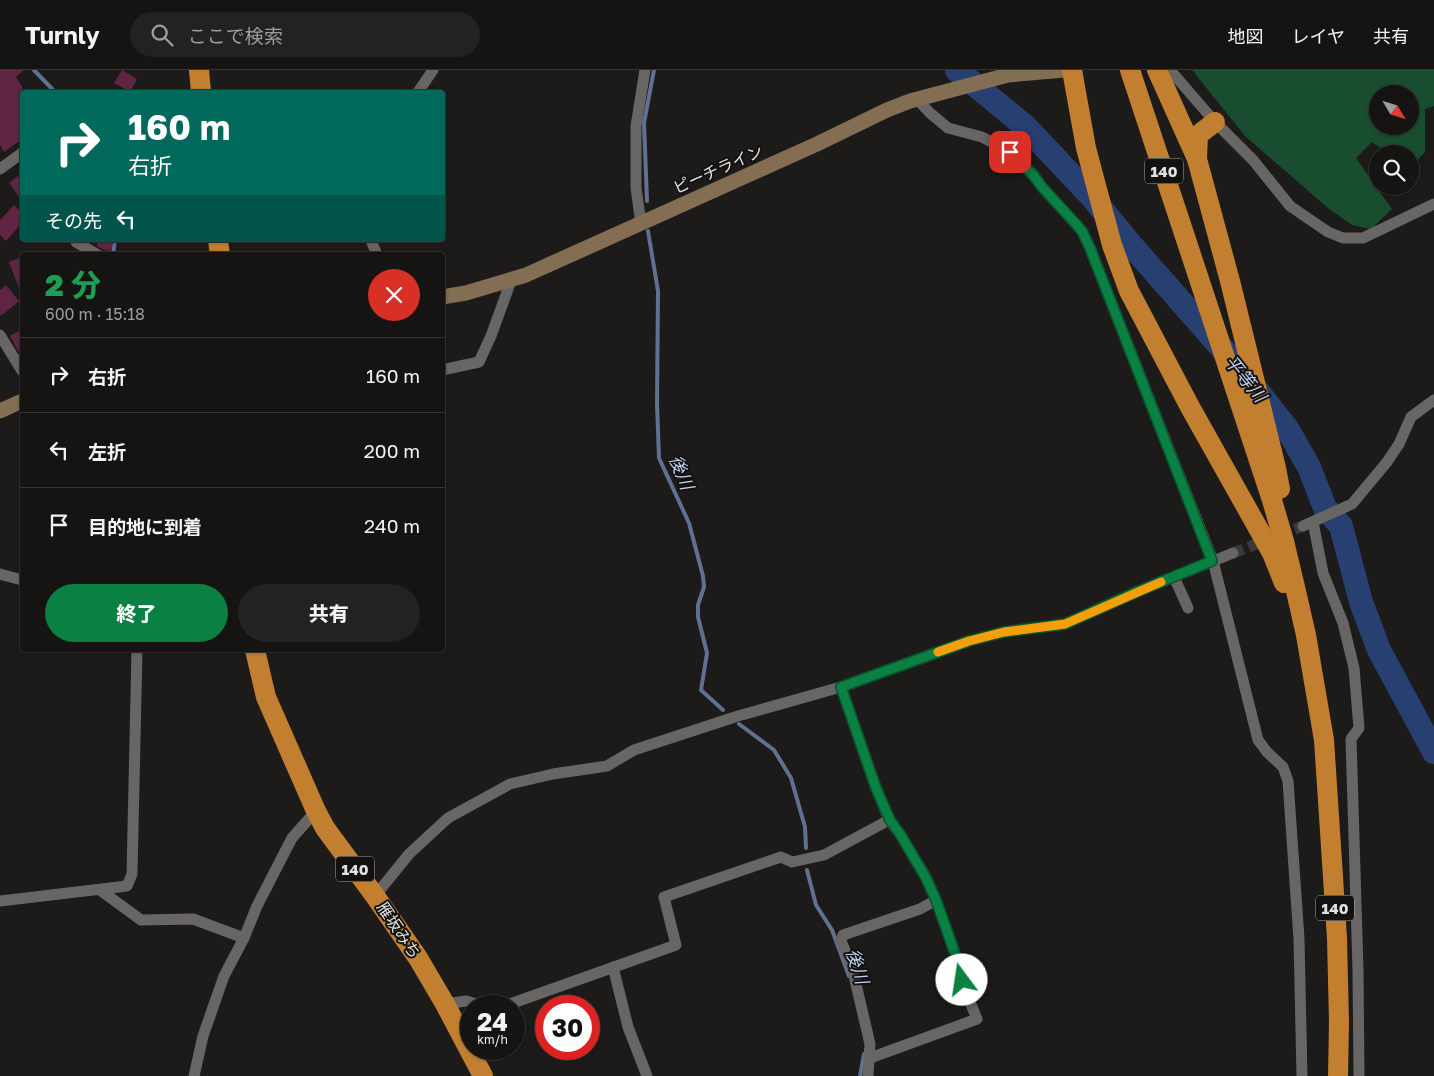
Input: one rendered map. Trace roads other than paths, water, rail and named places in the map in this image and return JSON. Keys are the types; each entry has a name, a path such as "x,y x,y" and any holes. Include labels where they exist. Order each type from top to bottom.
{"highway":[{"path":"200,70 201,90"},
{"path":"1072,70 1086,148 1112,245 1128,291 1190,407 1272,553 1284,583 1316,690"},
{"name":"140","path":"1130,70 1255,445 1284,541 1295,586 1324,740 1337,938 1338,1076"},
{"path":"1157,70 1197,159 1230,281 1276,468 1291,544 1295,586"},
{"path":"1197,159 1198,135 1215,122"},
{"name":"雁坂みち","path":"255,652 266,697 325,828 418,958 483,1076"}],"street":[{"path":"419,90 433,70"},
{"path":"641,224 636,188 636,126 645,70"},
{"name":"ピーチライン","path":"445,296 466,293 526,274 641,224 887,110 917,99 1009,72 1064,70"},
{"path":"1170,70 1215,122 1253,160 1290,206 1328,232 1343,238 1363,238 1434,204"},
{"path":"917,99 948,128 982,137 1010,152 1034,176 1082,231 1090,248 1212,561 1258,740 1267,752 1283,766 1288,781 1300,939 1302,1076"},
{"path":"0,169 20,154"},
{"path":"76,242 93,252"},
{"path":"445,369 478,362 491,336 512,278"},
{"path":"0,335 20,368"},
{"path":"1359,1076 1358,970 1351,739 1359,728 1354,668 1343,623 1323,573 1308,524 1352,504 1387,462 1399,444 1411,417 1434,400"},
{"path":"0,411 20,402"},
{"path":"375,896 410,854 448,818 510,784 553,774 607,766 634,750 738,716 841,687 969,641 1004,632 1065,624 1136,592 1233,553"},
{"path":"0,574 20,579"},
{"path":"1174,577 1188,608"},
{"path":"0,901 127,886 132,874 137,652"},
{"path":"841,687 876,788 890,820 926,878 936,900 977,1019 870,1058"},
{"path":"194,1076 202,1036 224,976 292,838 316,811"},
{"path":"525,999 676,945 664,897 780,857 792,862 824,855 890,820"},
{"path":"100,890 142,920 193,919 244,938"},
{"path":"868,1076 870,1044 852,967 841,941 842,935 920,909 936,900"},
{"path":"613,967 628,1027 647,1076"},
{"path":"445,1004 460,1002"}],"waterway":[{"path":"34,70 53,90"},
{"name":"後川","path":"647,201 644,123 654,70"},
{"name":"平等川","path":"957,70 1026,127 1091,196 1132,246 1241,370 1288,430 1309,467 1325,508 1341,526 1361,602 1379,650 1434,752"},
{"name":"後川","path":"648,231 658,291 657,404 659,458 689,523 703,576 704,587 698,605 698,617 707,653 701,690 723,710"},
{"path":"113,252 115,242"},
{"name":"後川","path":"739,724 774,750 791,778 805,827 806,848"},
{"name":"後川","path":"807,870 816,905 832,930 849,976"},
{"name":"後川","path":"860,1076 864,1054"}],"tunnel":[{"path":"1233,553 1303,526"}]}
